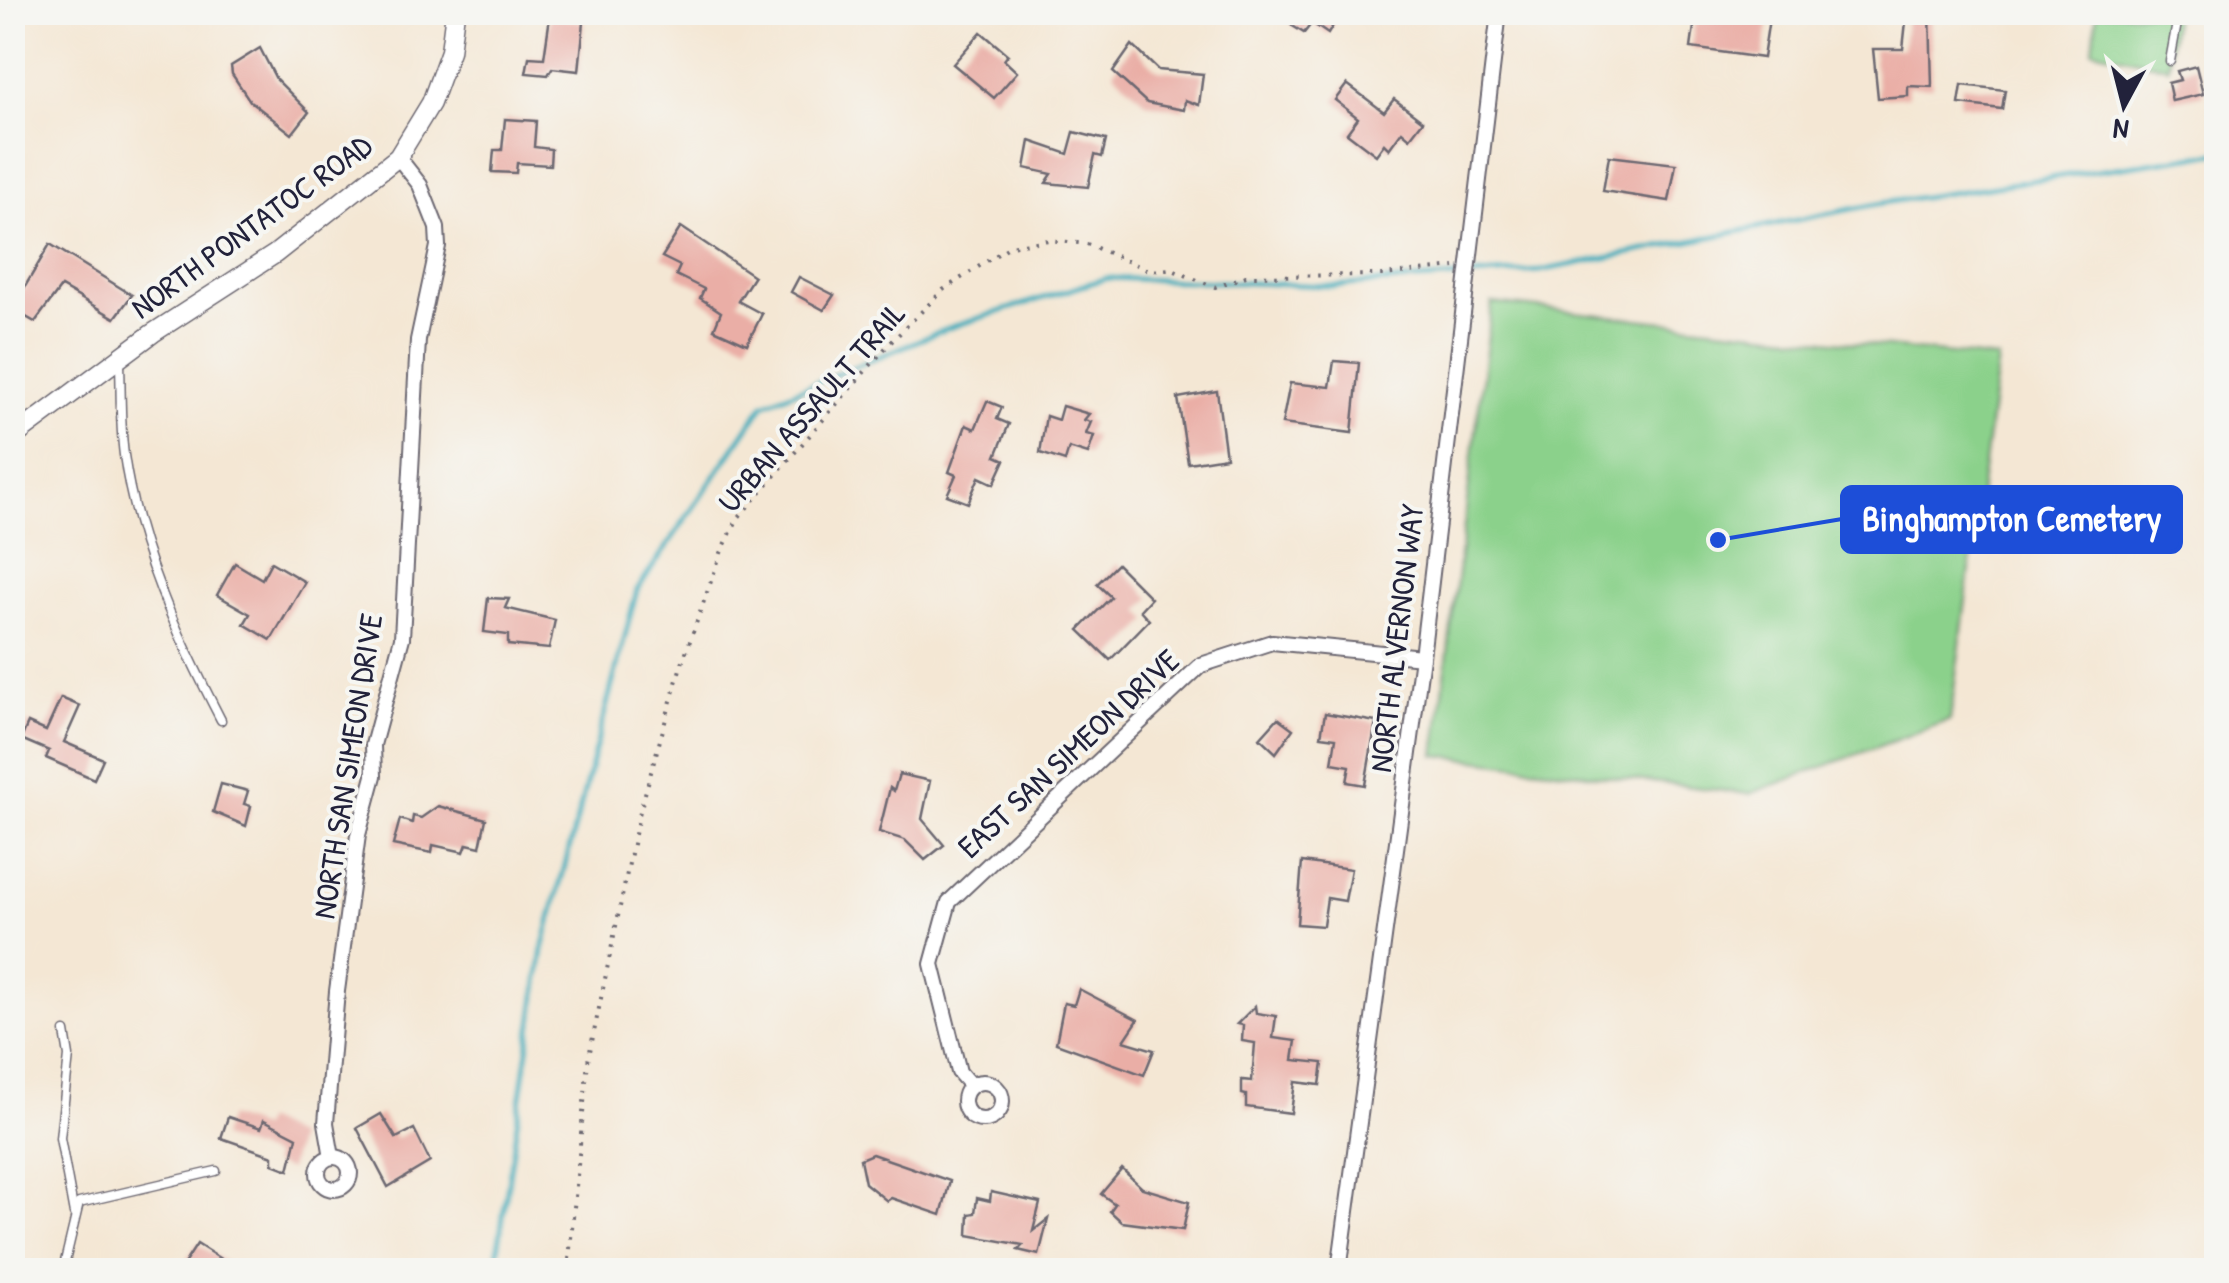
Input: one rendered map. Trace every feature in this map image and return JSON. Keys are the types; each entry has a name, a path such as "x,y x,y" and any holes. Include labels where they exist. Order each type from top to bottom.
{"street":[{"name":"NORTH PONTATOC ROAD","path":"12,438 119,358 275,254 398,157 431,103 450,51 455,12"},
{"name":"NORTH ALVERNON WAY","path":"1339,1270 1422,657 1500,12"},
{"name":"NORTH SAN SIMEON DRIVE","path":"332,1157 326,1122 337,991 358,835 374,776 376,730 402,638 418,340 438,246 438,228 420,185 398,157"},
{"name":"EAST SAN SIMEON DRIVE","path":"971,1086 959,1072 932,964 949,902 1201,665 1272,642 1422,657"}],"lane":[{"path":"2170,61 2179,12"},
{"path":"119,358 124,455 152,568 188,657 221,720"},
{"path":"65,1032 69,1056 60,1138 75,1218"},
{"path":"63,1270 79,1203 216,1171"}],"path":[{"name":"URBAN ASSAULT TRAIL","path":"568,1270 588,1061 647,782 659,753 680,669 721,553 738,518 888,345 943,290 974,268 1010,246 1049,240 1086,244 1151,271 1170,270 1214,287 1246,276 1384,275 1471,266"}],"green space":[{"path":"2097,13 2174,13 2168,67 2093,50"},
{"path":"1492,303 1998,359 1950,720 1749,794 1435,755"}],"building":[{"path":"1295,12 1341,12 1328,34 1312,23 1304,33 1291,25"},
{"path":"1696,12 1770,12 1763,58 1691,48"},
{"path":"1907,12 1930,12 1932,87 1908,86 1908,96 1878,98 1873,49 1903,49"},
{"path":"550,17 584,22 579,71 552,68 548,75 526,73 529,57 544,58"},
{"path":"981,32 1008,55 1004,60 1017,72 994,98 953,64"},
{"path":"1132,45 1158,70 1203,74 1199,105 1185,100 1184,110 1147,103 1113,72"},
{"path":"260,48 276,79 309,112 292,134 250,101 232,74 231,66"},
{"path":"2196,66 2203,94 2172,101 2168,83 2180,80 2177,71"},
{"path":"1347,84 1384,112 1394,99 1423,121 1410,138 1402,131 1389,149 1384,144 1376,155 1347,133 1358,118 1335,100"},
{"path":"1962,85 2005,90 2002,109 1959,104"},
{"path":"505,119 536,121 534,147 551,149 550,165 517,163 516,173 492,172 494,150 502,150"},
{"path":"1074,132 1106,140 1102,157 1095,155 1088,187 1046,183 1052,174 1025,168 1030,141 1068,154"},
{"path":"1609,156 1676,164 1669,201 1603,191"},
{"path":"681,227 754,276 738,301 762,314 747,344 714,329 721,312 700,298 704,289 676,275 680,266 662,257"},
{"path":"50,244 132,295 115,318 61,287 35,322 12,309 12,283 23,290"},
{"path":"799,277 834,295 824,310 791,292"},
{"path":"1334,361 1359,363 1352,433 1282,424 1290,383 1330,387"},
{"path":"1217,391 1226,457 1188,463 1178,398"},
{"path":"987,401 1002,407 997,419 1009,424 996,456 1005,460 994,484 979,477 968,503 947,495 956,475 949,472 966,425 975,429"},
{"path":"1062,406 1089,414 1084,420 1091,422 1086,434 1094,436 1088,454 1069,448 1065,461 1040,453 1046,416 1058,420"},
{"path":"271,562 305,582 271,640 244,624 250,614 217,595 235,563 262,579"},
{"path":"1117,564 1151,598 1140,610 1149,620 1110,660 1079,630 1111,597 1097,584"},
{"path":"488,598 509,599 505,608 555,620 549,649 508,645 508,635 484,632"},
{"path":"61,698 80,706 64,742 103,759 94,779 46,758 49,751 21,739 28,723 46,731"},
{"path":"1325,713 1376,722 1365,785 1347,782 1350,766 1332,763 1336,738 1321,736"},
{"path":"1278,718 1293,729 1276,753 1260,738"},
{"path":"899,774 930,781 922,819 944,845 925,860 905,840 879,832 890,788 894,791"},
{"path":"221,784 248,791 244,804 251,806 246,826 213,812"},
{"path":"438,806 486,819 480,847 467,844 464,852 433,845 432,853 393,845 400,819 412,823 413,816 421,818"},
{"path":"1302,862 1351,869 1345,901 1327,898 1323,926 1297,924"},
{"path":"1079,989 1138,1020 1124,1041 1154,1050 1144,1075 1056,1043 1064,1003 1074,1005"},
{"path":"1255,1006 1256,1013 1276,1016 1273,1038 1296,1041 1293,1060 1323,1063 1320,1085 1295,1082 1291,1113 1246,1107 1242,1080 1252,1081 1255,1043 1242,1041 1243,1025 1237,1024"},
{"path":"381,1114 396,1138 414,1129 430,1162 388,1187 357,1128"},
{"path":"228,1117 261,1128 264,1120 297,1137 289,1170 273,1164 273,1156 221,1138"},
{"path":"872,1154 950,1181 941,1215 891,1198 887,1201 865,1183 860,1159"},
{"path":"1122,1169 1142,1188 1189,1202 1183,1230 1122,1222 1110,1211 1115,1204 1101,1194"},
{"path":"991,1192 1040,1203 1033,1231 1048,1219 1039,1255 1018,1250 1023,1245 968,1235 969,1214 975,1213 977,1198 990,1201"},
{"path":"197,1244 238,1270 180,1270"}],"waterway":[{"path":"495,1270 543,949 637,590 764,404 951,327 1107,278 1333,286 1540,271 1882,203 2216,153"}],"place":[{"name":"Binghampton Cemetery","path":"1718,540"}]}
